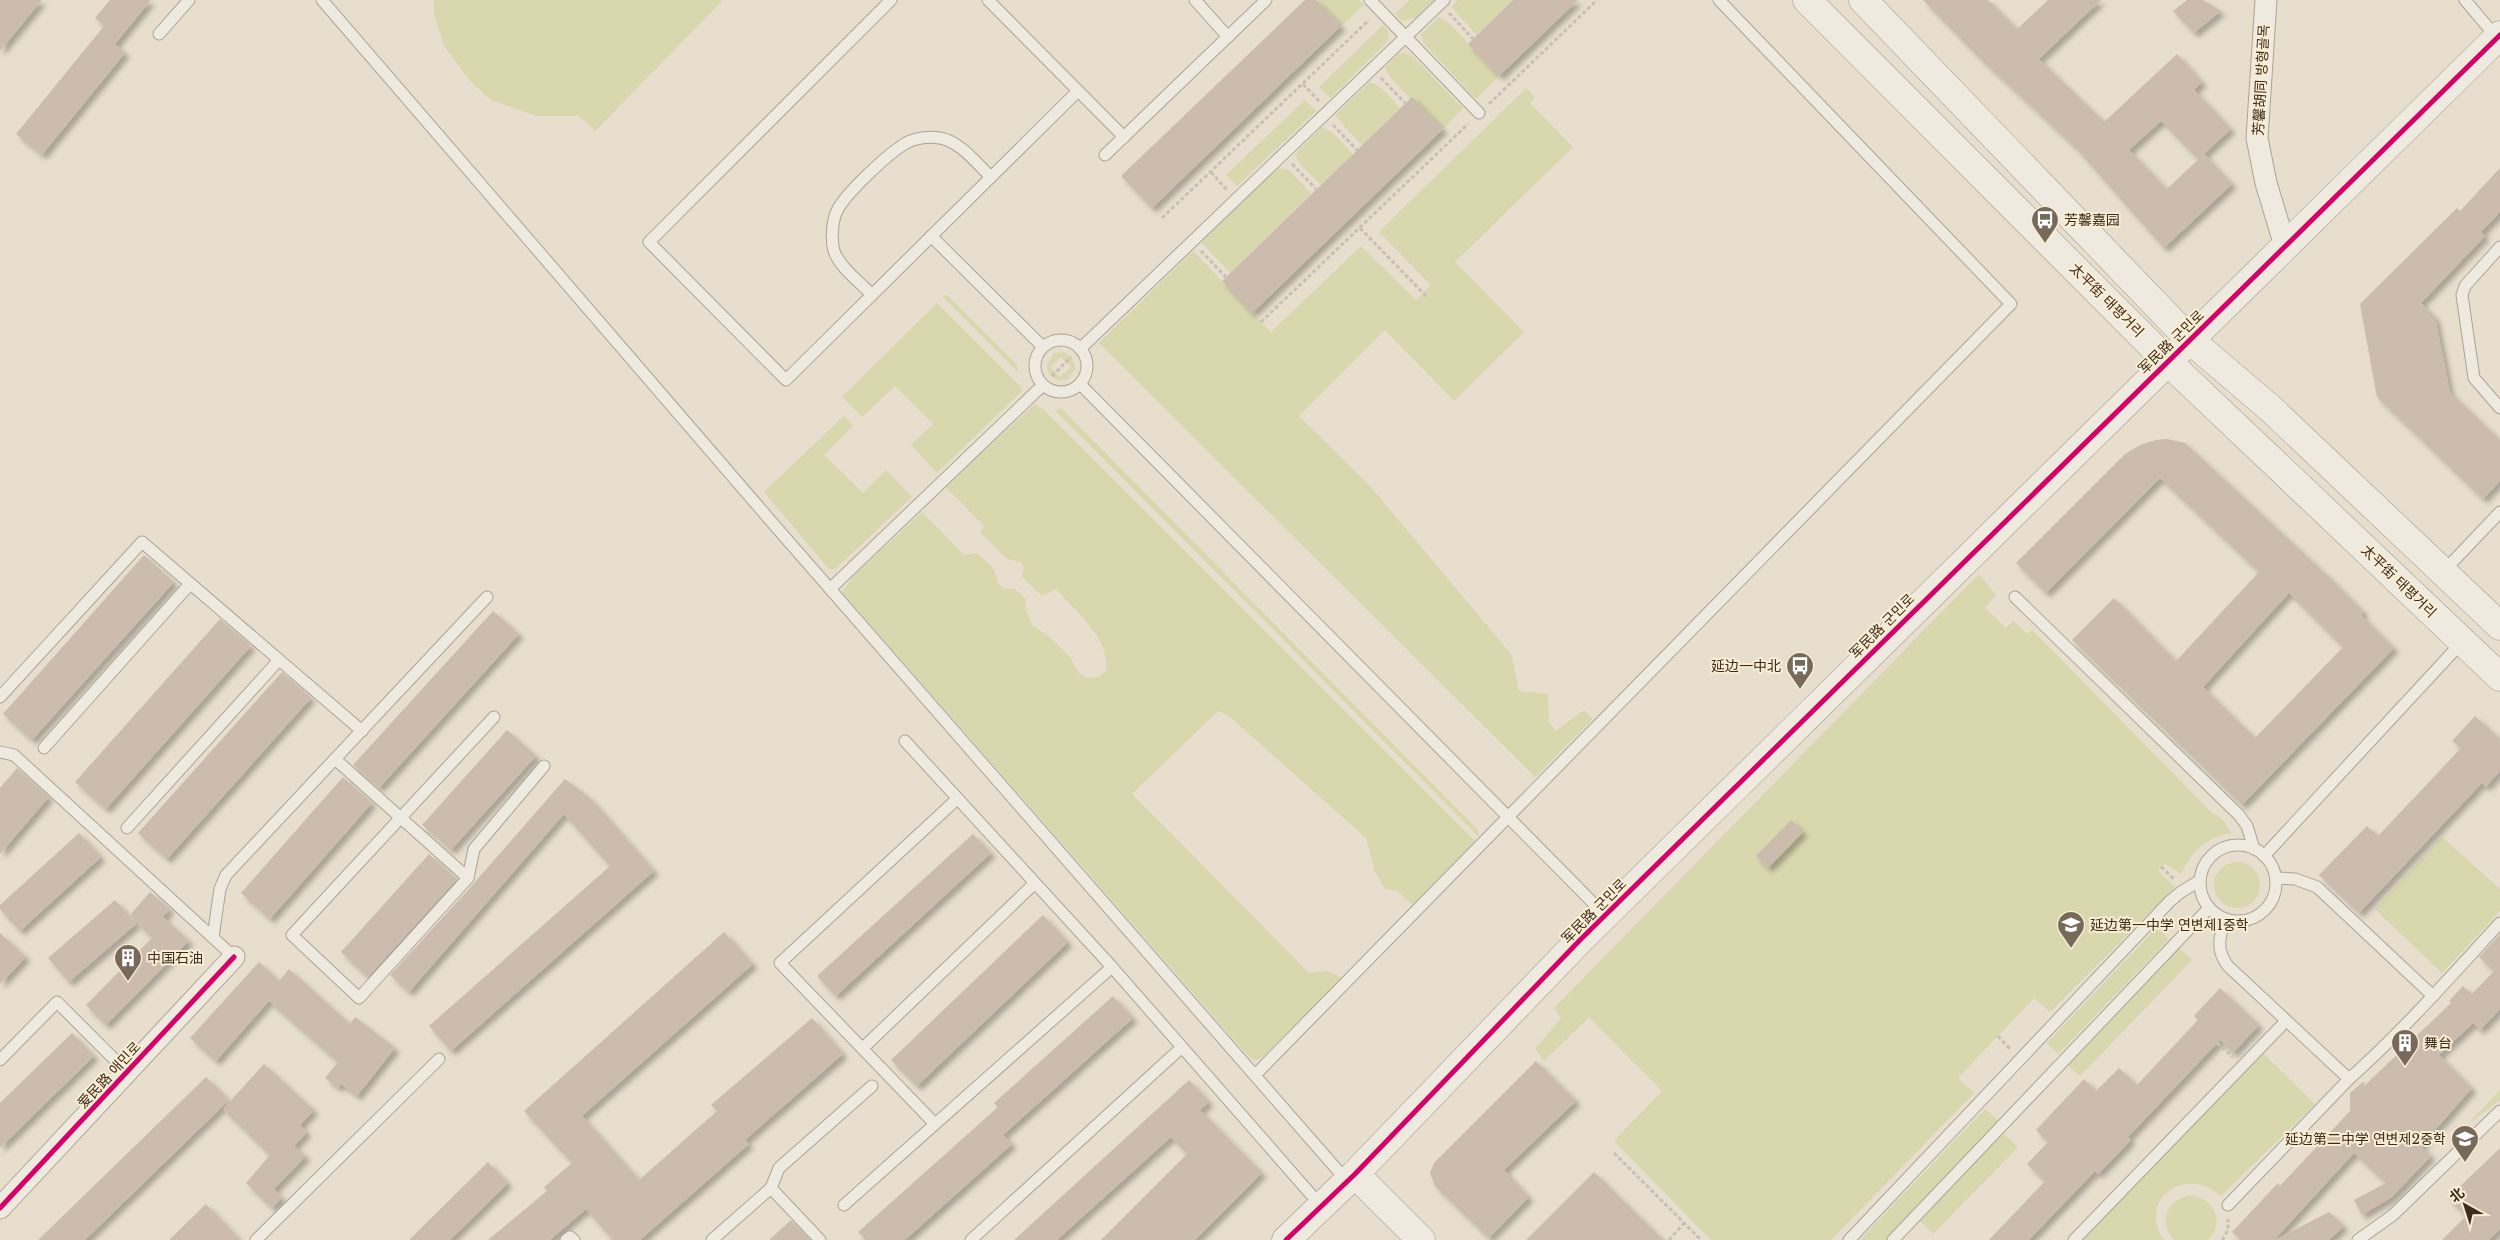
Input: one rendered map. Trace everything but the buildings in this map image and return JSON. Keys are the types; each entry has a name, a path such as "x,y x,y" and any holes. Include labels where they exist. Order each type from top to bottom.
{"main road":[{"name":"太平街 태평거리","path":"1807,0 2167,361 2500,677"},
{"path":"1863,0 2190,340 2271,409 2500,626"},
{"name":"军民路 군민로","path":"1286,1240 1351,1177 1605,915 2498,36"},
{"path":"1351,1177 1421,1240"}],"street":[{"name":"芳馨胡同 방형골목","path":"2266,0 2257,138 2266,183 2285,246"},
{"name":"爱民路 애민로","path":"0,1208 234,957"}],"lane":[{"path":"160,34 188,0"},
{"path":"322,0 830,589 1256,1074 1351,1177"},
{"path":"891,0 649,242 786,380 1078,91"},
{"path":"988,0 1124,137"},
{"path":"1195,0 1228,36"},
{"path":"1105,155 1266,0"},
{"path":"1370,0 1479,113"},
{"path":"1256,1074 2011,304 1719,0"},
{"path":"2465,0 2498,36"},
{"path":"1080,349 1441,2"},
{"path":"872,294 840,261 834,251 833,230 836,213 845,199 885,159 908,142 923,138 939,138 958,146 991,177"},
{"path":"931,236 1043,347"},
{"path":"2500,247 2465,286 2462,295 2474,378 2500,408"},
{"path":"1058,340 1066,340 1080,349 1087,362 1080,384 1065,392 1057,392 1043,385 1035,370 1038,354 1043,347 1058,340"},
{"path":"1080,384 1605,915"},
{"path":"830,589 1043,385"},
{"path":"2443,572 2500,512"},
{"path":"0,697 142,542 362,730"},
{"path":"44,748 190,584"},
{"path":"213,938 220,889 226,875 486,597"},
{"path":"2015,597 2239,815 2247,826 2254,849"},
{"path":"2264,856 2462,642"},
{"path":"127,828 279,660"},
{"path":"494,717 292,936 359,998 468,878 474,849 544,766"},
{"path":"905,742 1112,967 1321,1206"},
{"path":"0,752 14,755 234,957"},
{"path":"335,759 468,878"},
{"path":"934,1124 780,963 957,798"},
{"path":"2242,845 2254,849 2264,856 2272,866 2276,878 2276,891 2271,903 2262,913 2251,920 2238,922 2226,920 2209,908 2200,893 2199,881 2202,869 2208,858 2218,850 2242,845"},
{"path":"2276,878 2295,879 2317,887 2433,996"},
{"path":"1849,1240 2170,901 2199,881"},
{"path":"863,1048 1035,883"},
{"path":"1893,1240 2209,908"},
{"path":"2226,920 2220,933 2219,946 2221,957 2228,966 2349,1079"},
{"path":"2228,1205 2349,1079 2371,1060 2433,996 2500,923"},
{"path":"844,1205 1112,967"},
{"path":"0,1060 56,1002 128,1072"},
{"path":"2074,1240 2286,1020"},
{"path":"971,1240 1181,1048"},
{"path":"256,1240 439,1059"},
{"path":"712,1240 771,1188 778,1168 872,1086"},
{"path":"2358,1240 2394,1215 2500,1111"},
{"path":"771,1188 820,1240"},
{"path":"566,1240 570,1237 574,1240"}],"path":[{"path":"1261,322 1597,0"},
{"path":"1441,2 1473,39"},
{"path":"1162,218 1380,10"},
{"path":"1372,69 1405,103"},
{"path":"1303,84 1357,150"},
{"path":"1283,154 1316,189"},
{"path":"1211,172 1236,199"},
{"path":"1360,228 1426,296"},
{"path":"1192,242 1226,277"},
{"path":"1043,385 1080,349"},
{"path":"1998,1036 2014,1052"},
{"path":"2217,1043 2243,1065"},
{"path":"1614,1153 1700,1240"},
{"path":"2222,1240 2228,1230 2228,1205"},
{"path":"1669,1240 1684,1223"}],"green space":[{"path":"433,0 723,0 595,131 579,116 537,116 491,100 472,83 444,46 435,17"},
{"path":"1316,0 1359,0 1364,5 1341,26"},
{"path":"1410,0 1434,0 1415,18 1402,21 1395,14"},
{"path":"1458,0 1513,0 1477,35 1453,9 1452,6"},
{"path":"1439,17 1450,24 1499,76 1476,99 1423,42 1421,34"},
{"path":"1383,25 1389,32 1388,40 1330,98 1319,87"},
{"path":"1403,53 1412,56 1463,108 1443,129 1401,89 1387,72 1385,67 1398,54"},
{"path":"1370,82 1379,86 1400,108 1362,146 1335,115"},
{"path":"1526,88 1535,97 1530,103 1573,147 1455,262 1524,332 1454,401 1385,330 1299,416 1370,486 1511,654 1519,691 1548,694 1549,722 1556,731 1584,710 1593,719 1535,777 1099,343 1193,251 1271,332 1361,246 1416,300 1431,285 1379,232"},
{"path":"1305,100 1316,111 1237,186 1226,175"},
{"path":"1322,127 1333,133 1353,154 1321,185 1300,164 1295,154"},
{"path":"1278,168 1289,170 1311,194 1230,273 1201,242"},
{"path":"947,295 1017,365 1018,372 942,296"},
{"path":"937,303 1021,387 1022,391 937,473 911,445 933,424 895,386 862,417 842,397"},
{"path":"1063,352 1071,356 1076,368 1067,380 1053,378 1049,373 1047,365 1054,353","holes":["1061,357 1071,367 1060,377 1050,367"]},
{"path":"1035,404 1045,411 1475,841 1412,905 1398,891 1385,889 1375,872 1366,838 1229,716 1218,711 1132,794 1309,973 1327,971 1342,978 1263,1057 1257,1060 1250,1058 842,592 854,576 922,512 964,555 976,553 990,565 995,571 1000,586 1015,589 1026,599 1025,608 1032,625 1046,634 1070,657 1078,672 1086,678 1098,677 1106,671 1106,659 1103,648 1098,637 1082,617 1056,589 1042,596 1022,577 1024,568 1021,562 1007,559 980,532 984,526 946,487"},
{"path":"1061,408 1478,830 1479,837 1055,410"},
{"path":"844,416 853,426 824,455 863,493 886,470 912,497 835,569 829,569 764,492"},
{"path":"1979,574 1996,595 1985,608 2006,628 2014,621 2027,634 2032,630 2213,814 2222,819 2231,833 2214,838 2200,847 2181,874 2165,864 2158,871 2175,887 2050,1012 2034,998 1958,1078 1974,1093 1831,1240 1711,1240 1614,1141 1662,1091 1589,1017 1544,1061 1535,1049 1561,1018 1554,1008"},
{"path":"2442,837 2500,889 2500,911 2442,973 2375,909"},
{"path":"2232,862 2242,862 2254,868 2259,876 2259,894 2254,902 2246,907 2232,908 2224,905 2217,898 2214,890 2214,880 2217,872 2224,865"},
{"path":"2157,927 2169,939 2058,1054 2047,1043"},
{"path":"2177,946 2192,960 2080,1076 2065,1063"},
{"path":"2262,1052 2315,1104 2221,1196 2207,1187 2193,1184 2180,1186 2168,1191 2160,1201 2156,1212 2157,1226 2164,1240 2079,1240"},
{"path":"2500,1090 2500,1100 2467,1125"},
{"path":"1985,1109 2000,1122 1885,1240 1860,1240"},
{"path":"2003,1133 2018,1147 1933,1234 1919,1220"},
{"path":"2188,1195 2197,1196 2204,1200 2214,1211 2216,1225 2214,1233 2208,1240 2174,1240 2169,1233 2166,1226 2167,1213 2174,1202"}],"cycle path":[{"path":"1286,1240 1355,1174 1580,940 2500,35"},
{"path":"0,1208 234,957"}],"place":[{"name":"芳馨嘉园","path":"2045,244"},
{"name":"延边一中北","path":"1800,690"},
{"name":"延边第一中学 연변제1중학","path":"2071,949"},
{"name":"中国石油","path":"128,982"},
{"name":"舞台","path":"2405,1067"},
{"name":"延边第二中学 연변제2중학","path":"2465,1163"}]}
